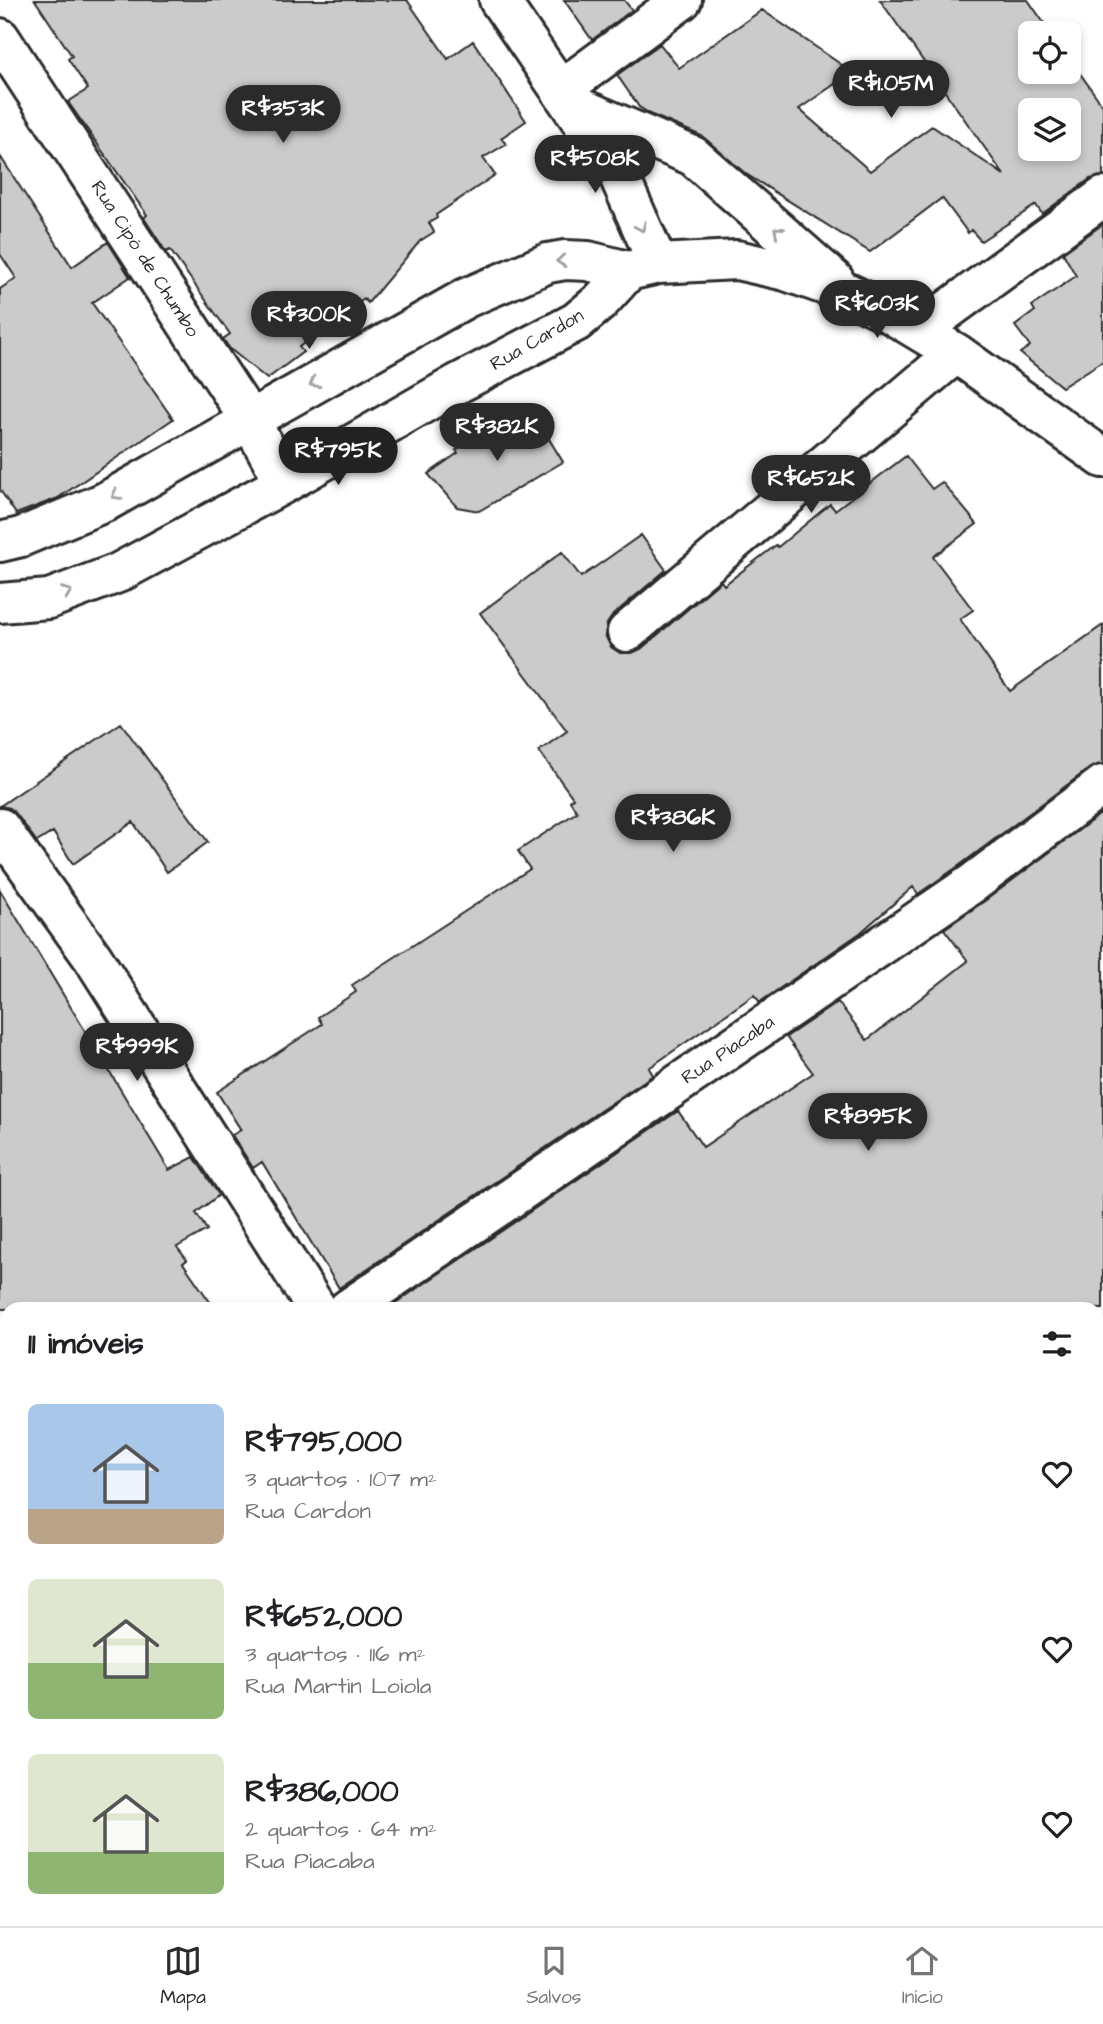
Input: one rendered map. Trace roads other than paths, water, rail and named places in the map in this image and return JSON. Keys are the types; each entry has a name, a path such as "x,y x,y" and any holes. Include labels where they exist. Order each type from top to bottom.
{"street":[{"path":"499,0 619,176 643,268"},
{"path":"567,97 682,0"},
{"name":"Rua Cipó de Chumbo","path":"0,38 250,420 285,483"},
{"path":"567,97 693,156 848,293"},
{"path":"920,330 1103,197"},
{"path":"0,542 22,537 105,502 466,298 548,263 565,260 643,268 737,260 786,271 848,293 920,330 956,353 1103,458"},
{"name":"Rua Cardon","path":"0,604 49,599 118,573 285,483 458,383 576,322 643,268"},
{"path":"627,632 956,353"},
{"name":"Rua Piacaba","path":"358,1302 973,883 1103,785"},
{"path":"0,828 93,958 313,1302"}]}
